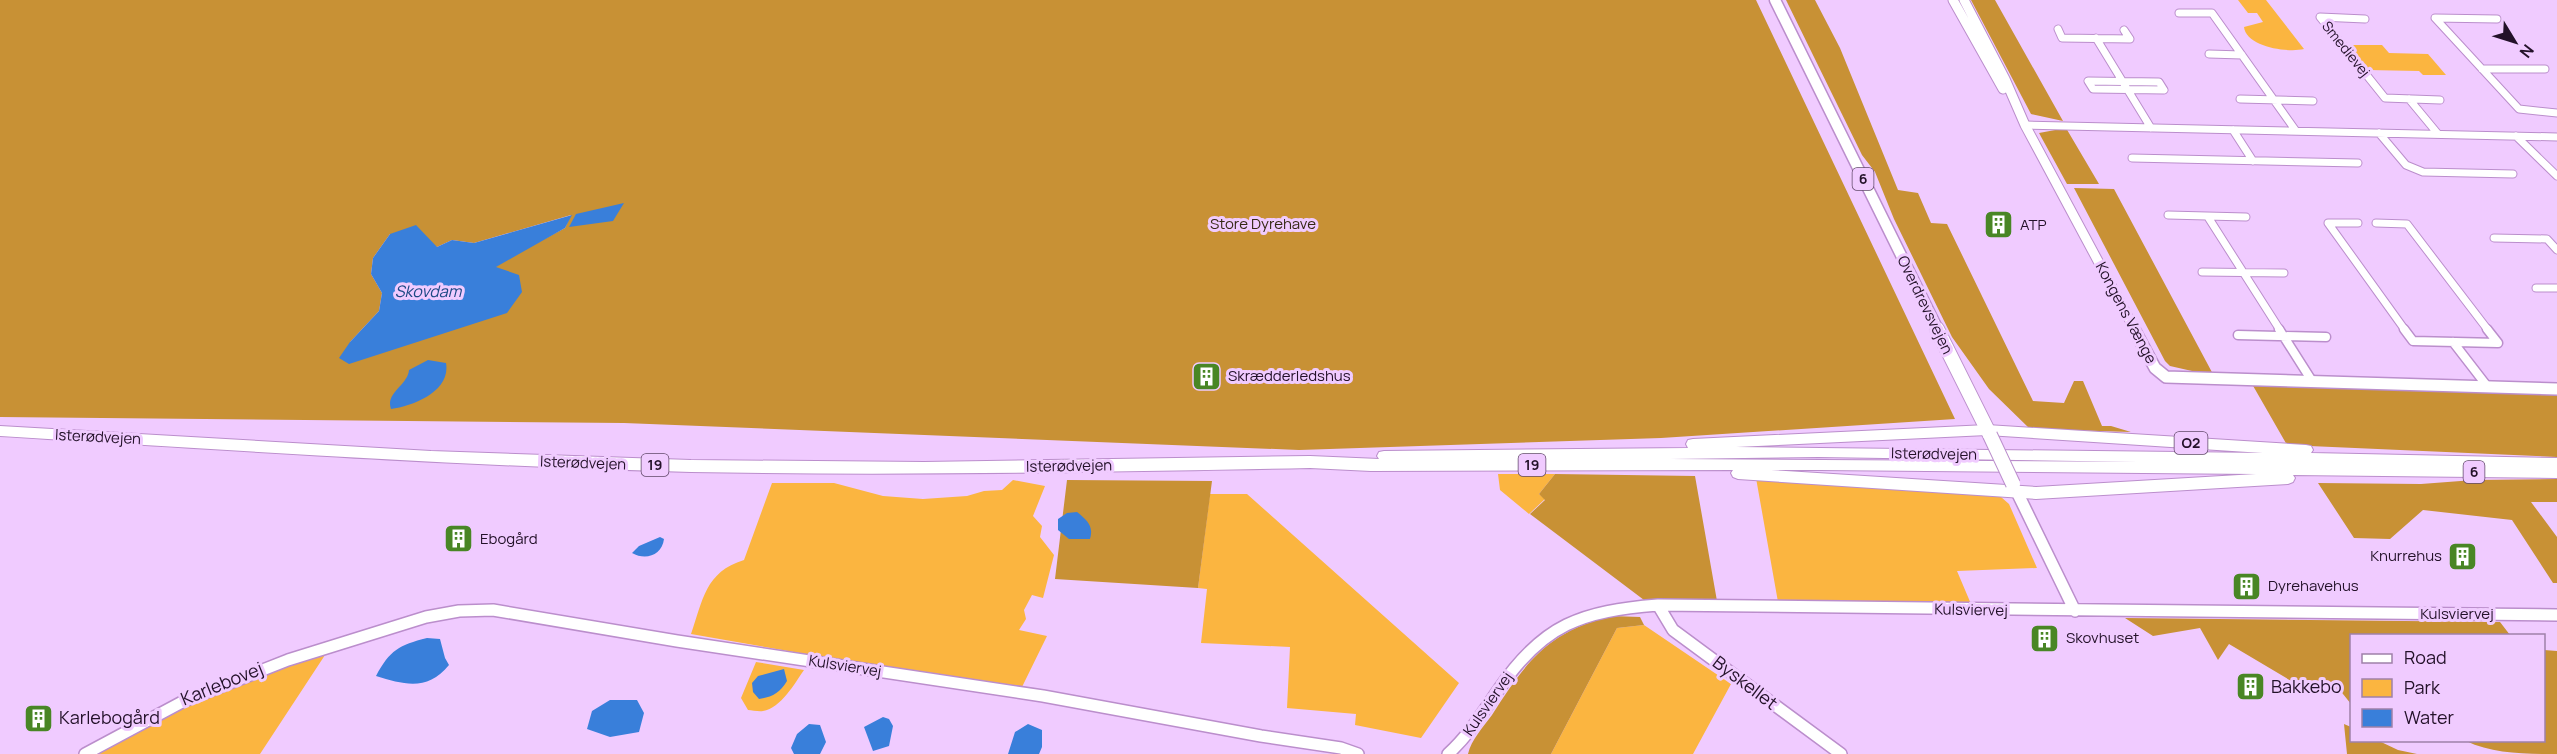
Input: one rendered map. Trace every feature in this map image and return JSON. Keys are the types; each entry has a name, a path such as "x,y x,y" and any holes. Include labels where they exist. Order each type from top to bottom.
{"highway":[{"name":"Isterødvejen","path":"0,431 520,461 693,466 921,469 1311,462 1417,455 1818,452 2557,472"},
{"path":"1628,453 1665,446 1988,433"},
{"name":"O2","path":"1988,433 2367,455 2393,466"},
{"name":"Isterødvejen","path":"1311,462 1371,465 2393,466 2557,464"},
{"path":"1688,464 1719,471 2015,488"},
{"name":"6","path":"2015,488 2286,478 2352,478 2393,466"}],"main road":[{"name":"Overdrevsvejen","path":"1775,0 2015,488"}],"street":[{"name":"Kongens Vænge","path":"1953,0 2023,121 2155,368 2166,376 2181,379 2557,388"},
{"name":"Kongens Vænge","path":"1964,0 2005,79 2023,121"},
{"path":"2179,13 2212,14 2296,131"},
{"name":"Smedievej","path":"2365,19 2320,17 2385,98 2440,100"},
{"path":"2497,19 2434,18 2519,109 2557,112"},
{"path":"2058,29 2062,38 2130,39 2124,30"},
{"path":"2096,38 2151,128"},
{"path":"2209,54 2242,55"},
{"path":"2482,69 2545,69"},
{"path":"2088,81 2123,82 2159,82 2164,90 2092,89 2088,81"},
{"path":"2240,99 2313,101"},
{"path":"2409,99 2438,134"},
{"path":"2023,121 2151,128 2557,137"},
{"path":"2233,129 2253,161"},
{"path":"2379,132 2406,165 2423,172 2513,174"},
{"path":"2516,136 2557,176"},
{"path":"2132,158 2358,163"},
{"path":"2168,215 2246,218"},
{"path":"2208,217 2312,381"},
{"path":"2358,223 2328,223 2413,341 2498,343 2407,224 2376,223"},
{"path":"2494,238 2547,239 2557,250"},
{"path":"2202,272 2284,273"},
{"path":"2536,288 2557,288"},
{"path":"2238,335 2326,337"},
{"path":"2453,342 2487,386"},
{"name":"Overdrevsvejen","path":"2015,488 2075,611"},
{"name":"Kulsviervej","path":"1448,754 1471,730 1510,671 1529,650 1548,634 1571,621 1594,612 1615,608 1658,605 2557,615"},
{"name":"Byskellet","path":"1658,605 1673,630 1840,754"},
{"name":"Kulsviervej","path":"333,644 426,616 466,609 493,610 678,641 1043,696 1261,736 1341,748 1358,754"},
{"name":"Karlebovej","path":"84,754 119,732 179,701 283,660 333,644"}],"green space":[{"name":"Store Dyrehave","path":"0,0 1756,0 1955,419 1661,438 1299,450 624,423 0,417","holes":["571,215 565,228 350,342 379,311 382,293 371,274 373,258 390,234 437,247 452,240 474,243"]},
{"path":"1786,0 1815,0 1840,48 1898,190 1918,193 1931,223 1947,224 2033,401 2064,403 2074,381 2083,381 2102,426 2111,426 2131,432 2030,429 1989,389 1952,337 1894,219 1875,172 1862,155"},
{"path":"1971,0 1995,0 2063,121 2031,114"},
{"path":"2238,0 2266,0 2304,49 2279,49 2260,44 2252,39 2246,34 2244,27 2263,22 2257,13 2248,13"},
{"path":"2348,45 2382,45 2389,53 2428,54 2446,75 2423,75 2419,71 2367,70"},
{"path":"2066,128 2099,184 2067,184 2039,133"},
{"path":"2074,188 2114,189 2214,376 2170,366 2165,361"},
{"path":"2252,384 2557,393 2557,457 2287,445"},
{"path":"1498,474 1555,474 1539,494 1545,499 1529,514 1500,490"},
{"path":"1555,474 1695,476 1717,601 1644,600 1530,514 1545,500 1539,494"},
{"path":"1756,478 2001,497 2009,504 2037,568 1957,571 1971,604 1778,602"},
{"path":"2557,479 2557,502 2531,502 2557,537 2557,583 2553,583 2512,520 2423,510 2390,539 2354,538 2318,483 2421,484 2474,480"},
{"path":"1013,480 1045,486 1033,516 1042,526 1040,537 1054,555 1043,598 1032,595 1024,610 1026,619 1019,630 1047,636 1022,687 840,660 691,634 707,589 713,580 731,565 744,560 772,483 834,483 883,496 923,499 967,496 984,491 1002,490"},
{"path":"1067,480 1212,481 1198,588 1055,579"},
{"path":"1210,494 1247,494 1459,683 1421,738 1355,725 1356,714 1287,708 1290,647 1201,643 1207,589 1198,588"},
{"path":"1612,616 1640,617 1644,625 1617,628 1551,754 1468,754 1475,738 1516,680 1540,652 1571,630"},
{"path":"2125,618 2500,622 2509,634 2350,634 2350,703 2339,689 2313,694 2229,644 2218,660 2200,628 2153,636"},
{"path":"1644,625 1731,684 1693,754 1551,754 1617,628"},
{"path":"2545,650 2557,651 2557,754 2498,751 2468,742 2545,742"},
{"path":"327,652 260,754 99,754 153,723 210,696"},
{"path":"756,662 804,670 782,700 770,709 761,711 748,710 741,698"},
{"path":"2344,724 2350,727 2350,742 2381,742 2398,750 2417,754 2347,754"}],"water":[{"path":"624,203 613,221 569,227 576,214"},
{"name":"Skovdam","path":"572,215 565,228 496,267 519,275 522,292 507,313 349,364 339,358 350,342 379,311 382,293 371,274 373,258 390,234 416,225 437,247 452,240 474,243"},
{"path":"428,360 446,363 443,382 420,401 391,409 391,398 405,380 409,370"},
{"path":"1077,512 1089,524 1090,539 1069,539 1058,530 1058,519 1067,513"},
{"path":"660,537 664,539 663,545 657,553 643,556 632,553 639,546"},
{"path":"427,638 440,639 449,665 433,679 416,684 376,676 386,660 396,650 409,643"},
{"path":"784,669 787,681 782,689 772,696 759,699 753,692 752,683 758,676"},
{"path":"610,700 637,700 644,713 639,732 610,737 587,729 592,711"},
{"path":"883,717 889,719 893,726 889,746 873,751 864,727"},
{"path":"809,724 820,725 826,742 820,754 794,754 791,748 797,734"},
{"path":"1028,724 1042,730 1042,747 1039,754 1008,754 1015,732"}],"place":[{"name":"ATP","path":"1999,225"},
{"name":"Skrædderledshus","path":"1207,376"},
{"name":"Ebogård","path":"459,539"},
{"name":"Knurrehus","path":"2463,556"},
{"name":"Dyrehavehus","path":"2247,586"},
{"name":"Skovhuset","path":"2045,638"},
{"name":"Bakkebo","path":"2250,687"},
{"name":"Karlebogård","path":"38,718"}]}
